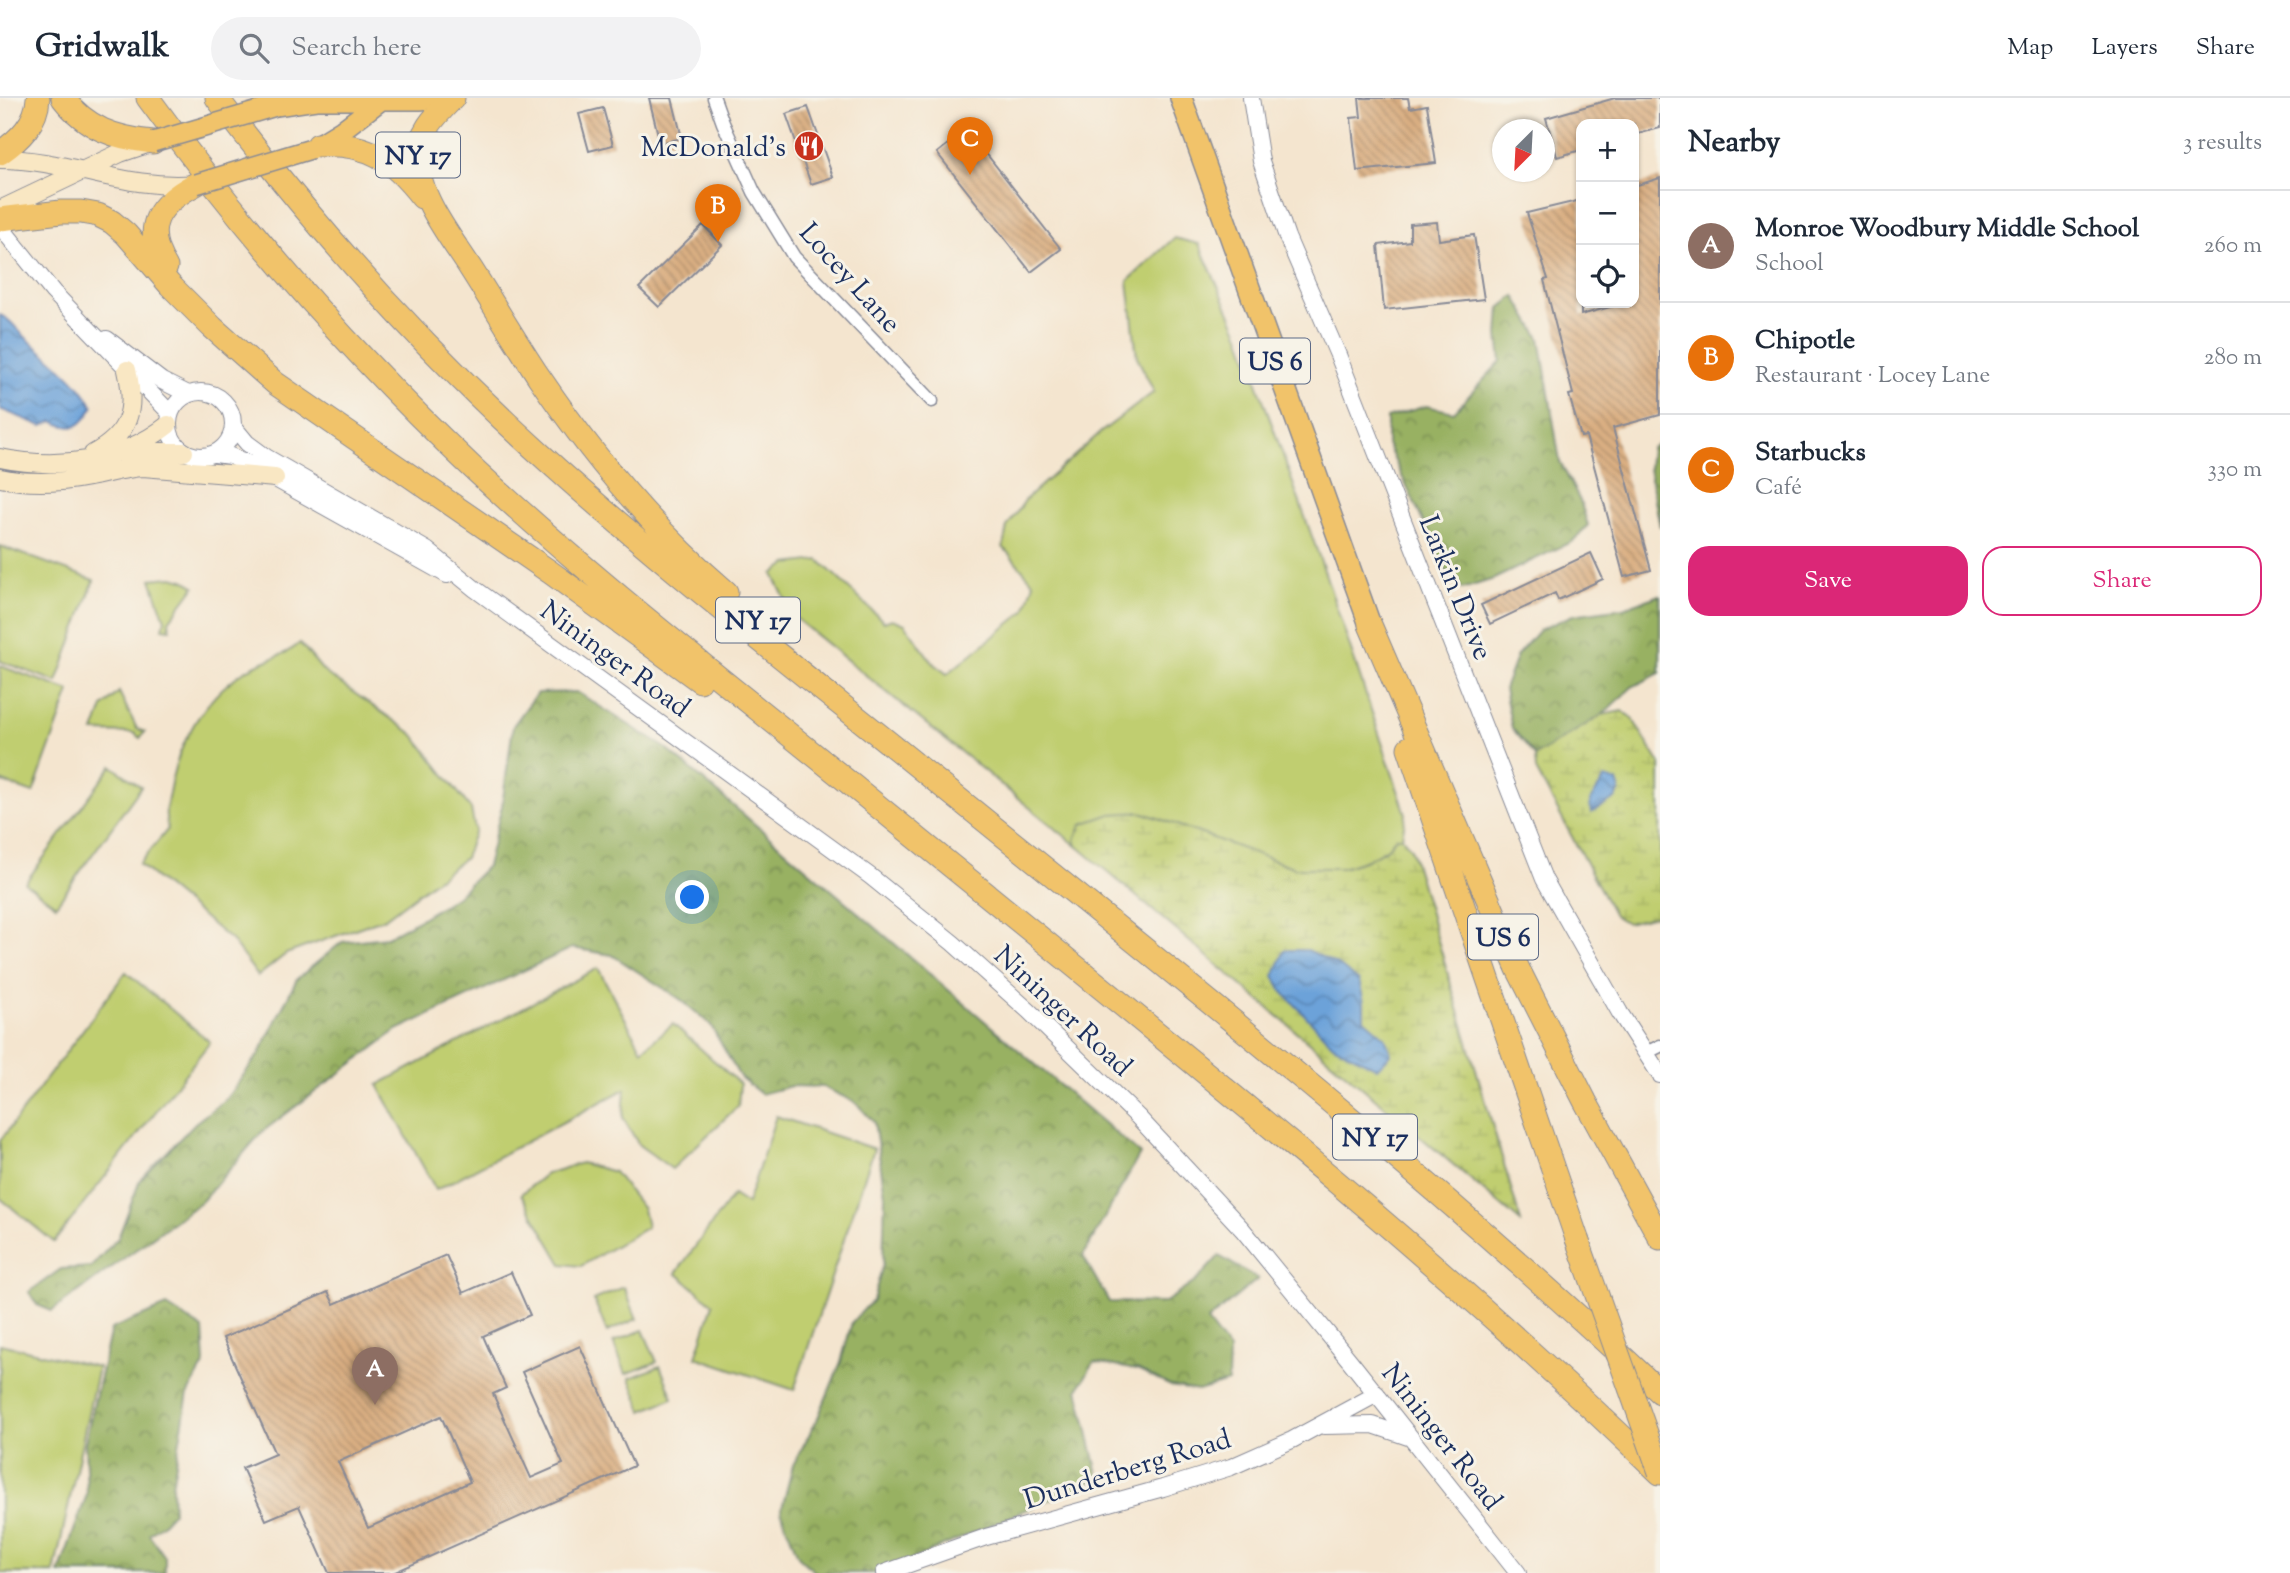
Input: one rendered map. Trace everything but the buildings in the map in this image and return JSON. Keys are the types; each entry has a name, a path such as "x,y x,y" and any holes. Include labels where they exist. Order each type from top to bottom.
{"highway":[{"path":"2,156 32,121 38,98"},
{"path":"63,98 86,123 137,142"},
{"path":"148,98 284,270 429,425 551,539 817,757"},
{"path":"217,98 333,242 411,327 501,417 620,525 904,755"},
{"name":"NY 17","path":"453,98 428,126 418,150 420,179 439,218 545,386 641,507 701,570 795,650 904,755 1394,1153 1567,1304 1660,1392"},
{"name":"US 6","path":"1181,98 1370,625 1418,779 1660,1473"},
{"path":"314,147 349,145 382,157 404,175 439,218"},
{"name":"NY 17","path":"196,184 167,192 163,208 156,220 154,242 166,268 194,307 241,355 294,397 550,572 728,702 817,757 1384,1222 1510,1333 1660,1473"},
{"path":"0,219 34,206 98,215 126,234 170,285 194,307"},
{"name":"US 6","path":"1370,625 1518,970 1585,1101 1660,1238"}],"main road":[{"name":"NY 17","path":"137,142 281,102 441,98"},
{"name":"NY 17","path":"196,184 314,147 342,130 382,99"},
{"path":"0,210 34,206 84,171 137,142"},
{"path":"2,156 52,164 167,192"},
{"path":"83,459 110,444 125,426 131,398 127,370"},
{"path":"0,458 39,463 108,456 145,442 169,419"},
{"path":"0,478 53,482 90,477 114,471 159,452 184,452"},
{"path":"114,471 153,468 275,478"}],"street":[{"name":"Locey Lane","path":"714,98 754,192 794,257 932,401"},
{"name":"Larkin Drive","path":"1251,98 1261,161 1283,228 1338,355 1544,879 1620,1013 1653,1050 1660,1075"},
{"path":"0,226 37,274 169,419 172,438 184,452 196,456 215,454 225,444 233,426 229,407 218,396 205,392 188,394 178,402 169,419"},
{"path":"69,309 162,381 188,394"},
{"name":"Nininger Road","path":"233,426 259,452 427,550 475,589 870,876 994,978 1101,1080 1208,1192 1277,1271 1518,1573"},
{"name":"Nininger Road","path":"215,454 238,459 275,478 419,561 475,589"},
{"name":"Dunderberg Road","path":"884,1573 986,1537 1196,1479 1241,1463 1318,1427 1377,1394"},
{"path":"1318,1427 1373,1425 1411,1438"}],"green space":[{"path":"1174,238 1199,244 1240,335 1325,573 1406,814 1402,837 1396,837 1388,848 1367,860 1343,868 1295,868 1141,812 1075,839 1077,846 794,617 773,574 787,564 819,560 884,622 892,619 905,624 932,662 947,674 1025,611 1034,583 1003,547 1007,527 1026,499 1101,432 1154,392 1137,357 1128,281"},
{"path":"1515,296 1540,338 1560,462 1580,501 1588,525 1573,541 1494,579 1462,589 1445,569 1387,444 1387,418 1426,406 1454,412 1501,361 1498,336 1500,308"},
{"path":"1660,443 1660,527 1649,468 1651,448"},
{"path":"0,546 94,580 57,682 0,661"},
{"path":"172,577 195,586 169,621 170,629 163,628 165,620 151,579"},
{"path":"1660,595 1660,673 1632,687 1602,715 1535,756 1512,728 1504,689 1517,655 1539,630 1573,615 1623,608"},
{"path":"300,643 324,672 413,734 471,809 475,830 465,858 385,918 286,954 258,976 231,940 139,864 168,829 167,802 178,758 204,710 228,683 243,672 287,652"},
{"path":"0,666 70,691 33,793 0,781"},
{"path":"119,692 137,729 145,732 140,738 134,733 94,732 103,707"},
{"path":"577,692 667,749 1140,1154 1083,1256 1109,1302 1164,1303 1196,1281 1219,1256 1258,1279 1207,1321 1229,1350 1228,1382 1198,1391 1171,1386 1137,1370 1094,1362 1078,1389 1099,1478 881,1573 816,1573 798,1556 781,1512 793,1465 817,1420 841,1362 852,1322 873,1300 883,1264 885,1195 874,1122 855,1102 823,1087 791,1086 761,1094 740,1077 710,1024 680,999 612,955 572,948 397,1030 262,1132 202,1201 52,1311 37,1305 29,1292 61,1269 91,1267 118,1238 140,1180 195,1123 226,1099 259,1054 297,979 342,942 387,937 422,918 457,896 487,866 502,806 513,726 537,693"},
{"path":"1622,711 1632,718 1660,764 1660,915 1627,923 1614,915 1536,770 1535,756 1602,715"},
{"path":"112,766 141,787 56,905 25,883"},
{"path":"1141,812 1295,868 1343,868 1367,860 1388,848 1396,837 1402,837 1411,849 1521,1222 1077,846 1075,839 1082,824 1111,814"},
{"path":"598,968 642,1050 673,1024 740,1084 738,1106 672,1169 639,1145 623,1118 625,1089 436,1190 378,1085"},
{"path":"126,972 210,1042 54,1242 0,1198 0,1141"},
{"path":"776,1116 874,1149 794,1390 696,1357 713,1304 676,1273 733,1195 747,1204"},
{"path":"581,1163 614,1172 643,1209 647,1227 581,1266 562,1264 521,1194 546,1174"},
{"path":"624,1287 637,1319 607,1332 594,1300"},
{"path":"167,1306 203,1329 205,1363 188,1393 172,1486 173,1512 149,1534 165,1557 165,1573 59,1573 87,1494 85,1442 111,1329"},
{"path":"643,1330 657,1362 626,1374 613,1342"},
{"path":"0,1344 98,1367 54,1573 0,1573"},
{"path":"660,1366 673,1398 643,1411 630,1378"}],"water":[{"path":"0,315 9,320 69,376 86,396 93,407 77,426 67,427 53,421 42,426 0,409"},
{"path":"1605,778 1617,782 1620,790 1615,799 1591,813 1590,801"},
{"path":"1285,950 1308,950 1340,966 1359,981 1364,1002 1364,1019 1385,1037 1391,1054 1377,1068 1333,1045 1282,991 1274,976"}],"place":[{"name":"McDonald's","path":"809,146"},
{"name":"Starbucks","path":"970,175"},
{"name":"Chipotle","path":"718,242"},
{"name":"Monroe Woodbury Middle School","path":"375,1405"}]}
